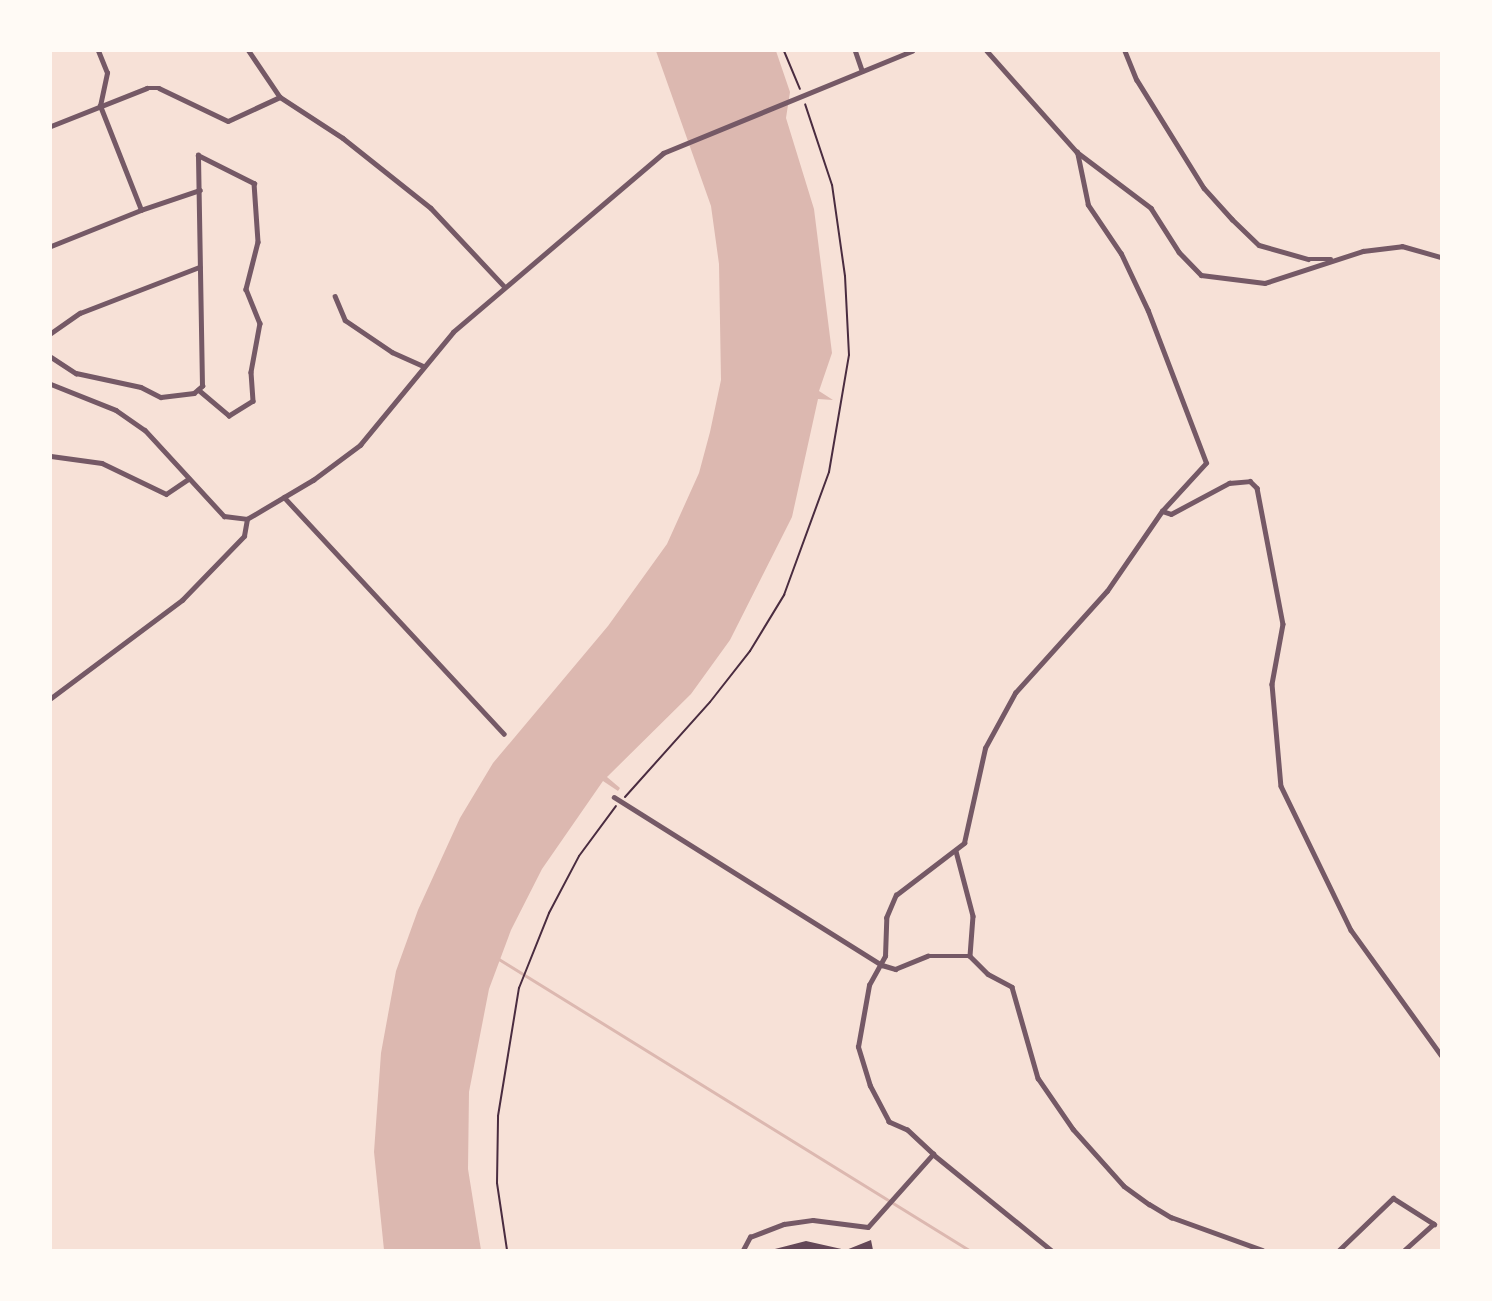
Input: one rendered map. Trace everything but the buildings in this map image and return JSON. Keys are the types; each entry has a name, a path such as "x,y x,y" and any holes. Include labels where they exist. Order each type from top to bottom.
{"street":[{"path":"98,51 107,73 100,106 141,210"},
{"path":"249,51 280,97 343,138 431,208 505,287"},
{"path":"855,51 862,71"},
{"path":"51,384 116,410 145,430 224,516 247,519 360,445 453,332 676,145 804,98 912,51"},
{"path":"987,51 1077,152 1151,208 1179,252 1201,275 1265,283 1339,258 1402,246 1441,257"},
{"path":"1125,51 1137,80 1204,188 1232,219 1259,245 1283,254 1339,258"},
{"path":"51,126 100,106 159,88 228,121 280,97"},
{"path":"1051,1250 907,1130 889,1122 870,1086 858,1047 869,985 882,965 886,918 896,895 964,843 985,748 1015,693 1107,591 1162,512 1201,472 1205,455 1148,311 1121,254 1088,205 1077,152"},
{"path":"198,155 254,183 258,242 246,289 260,323 251,372 253,401 229,416 198,390 198,155"},
{"path":"51,246 200,190"},
{"path":"51,333 80,313 199,267"},
{"path":"335,296 345,320 392,352 424,366"},
{"path":"51,357 76,373 141,387 161,397 198,390"},
{"path":"51,456 102,463 166,494 188,479"},
{"path":"1162,512 1171,514 1229,482 1250,481 1257,488 1283,624 1272,684 1281,786 1351,930 1441,1055"},
{"path":"284,497 504,734"},
{"path":"51,698 182,600 244,536 247,519"},
{"path":"614,797 882,965 895,969 928,956 970,956 988,974 1012,987 1038,1078 1073,1129 1124,1186 1171,1217 1262,1250"},
{"path":"956,851 973,916 970,956"},
{"path":"743,1250 750,1237 784,1224 813,1220 868,1227 933,1154"},
{"path":"1339,1250 1393,1198 1434,1224 1405,1250"}],"path":[{"path":"507,1250 497,1183 498,1116 519,988 549,913 579,856 621,801 710,702 750,651 784,595 829,472 849,355 845,276 832,185 804,98 785,51"}],"shaded area":[{"path":"656,51 776,51 790,92 786,118 814,209 832,353 819,391 833,400 818,399 792,517 730,640 691,694 607,777 620,788 618,791 603,781 542,869 511,930 489,989 469,1092 468,1169 481,1250 384,1250 374,1152 381,1053 396,971 418,910 460,818 493,763 608,626 667,544 699,473 710,432 721,380 719,264 711,206"}],"waterway":[{"path":"499,959 969,1250"}]}
